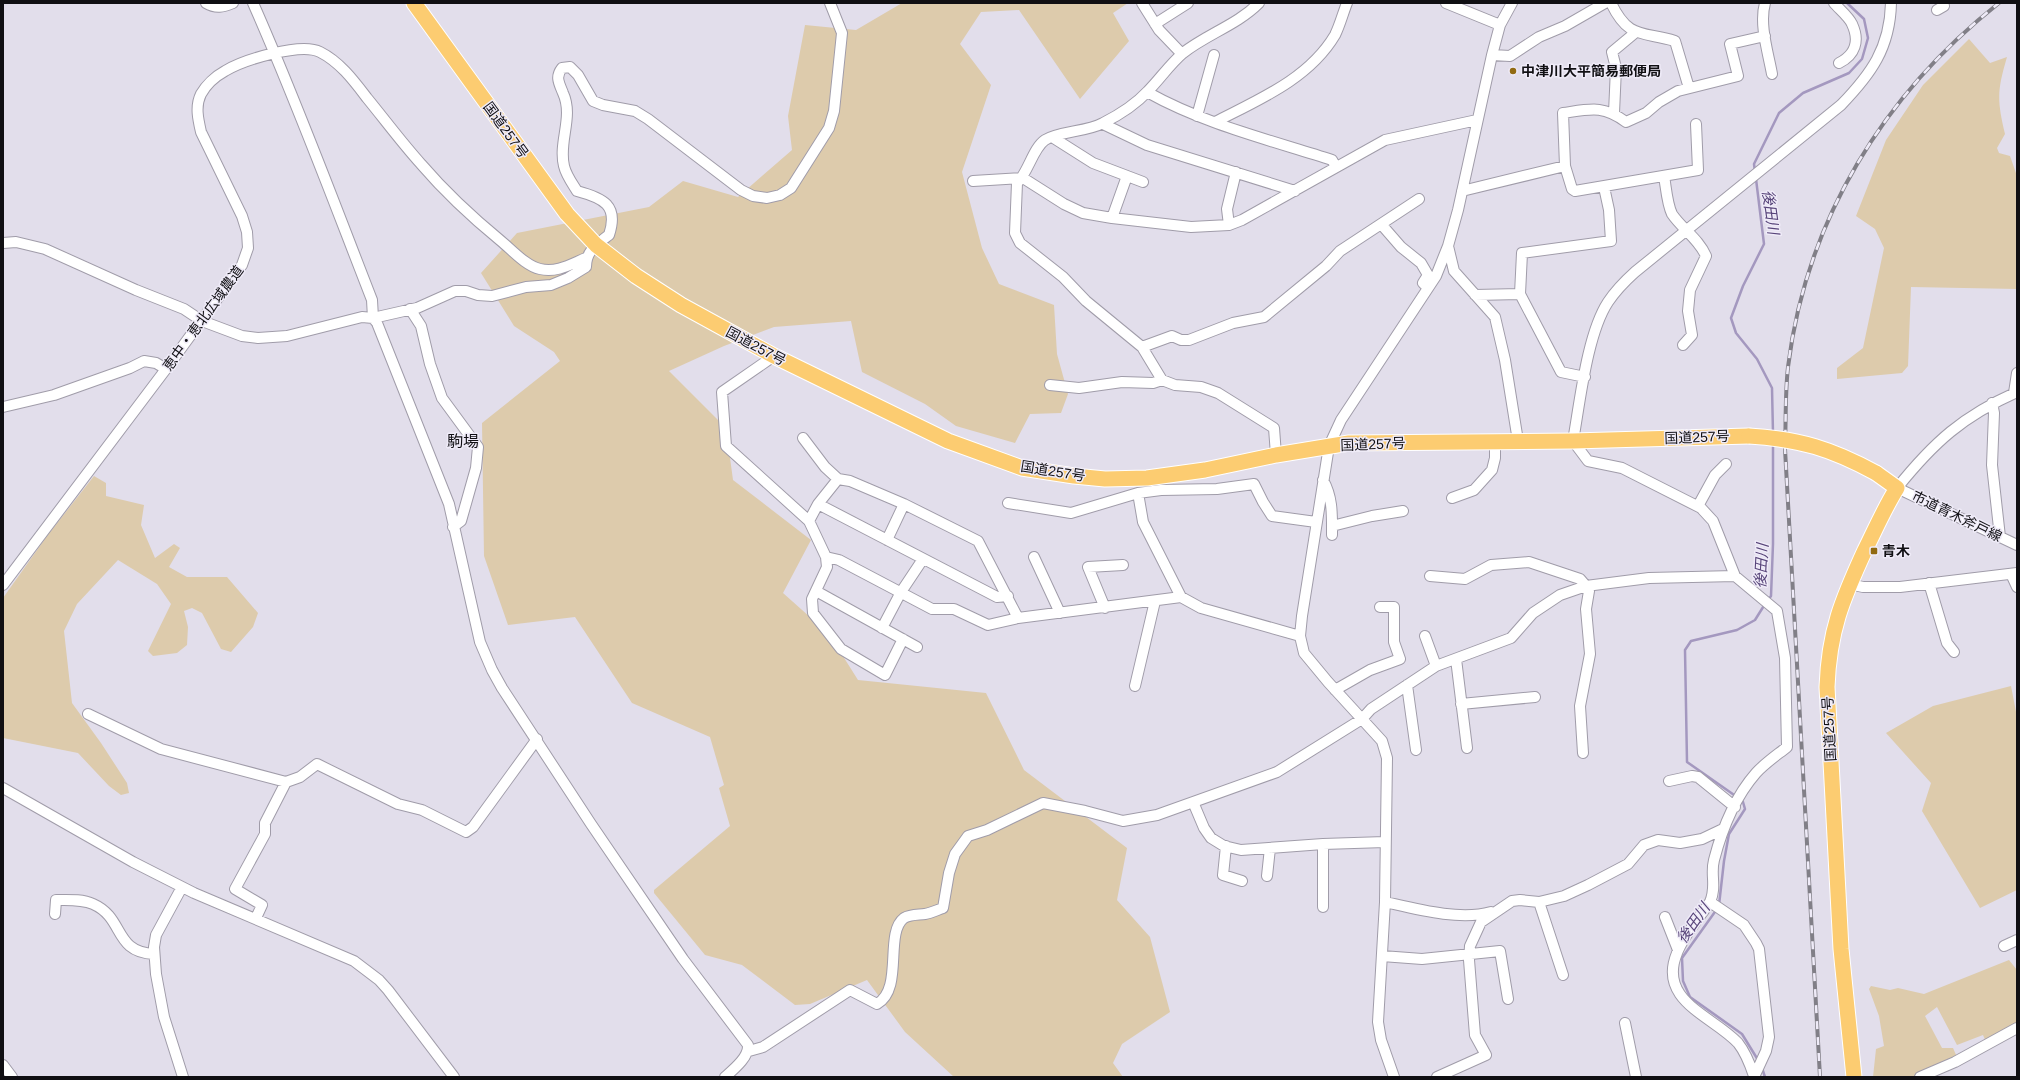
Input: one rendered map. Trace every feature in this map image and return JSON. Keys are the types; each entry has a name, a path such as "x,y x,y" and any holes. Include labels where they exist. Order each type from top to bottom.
{"highway":[{"name":"国道257号","path":"414,3 567,214 596,245 636,276 681,305 774,356 948,441 1022,468 1105,479 1147,478 1205,470 1276,455 1348,443 1573,441 1749,436 1783,439 1827,449 1851,459 1876,473 1897,488 1882,511 1849,584 1832,636 1828,661 1827,687 1841,949 1854,1077"}],"street":[{"path":"206,3 211,7 221,8 233,3"},
{"path":"253,3 275,54 372,300 373,318 378,323 449,504 480,642 485,657 502,688 592,824 683,959 746,1040 749,1051"},
{"path":"3,243 16,242 46,249 136,290 184,309 202,322 242,336 272,338 287,336 362,317 373,318 410,309 455,291 466,291 478,295 492,296 526,287 551,284 568,278 586,267 586,258 596,245 609,236 613,218 610,208 603,201 577,191 563,166 568,110 565,97 558,80 558,73 562,68 570,67 578,75 593,100 603,105 635,112 648,119 741,190 753,196 767,198 780,195 791,188 829,128 834,111 842,33 830,3"},
{"path":"1142,3 1155,24 1182,54"},
{"path":"1155,24 1188,3"},
{"path":"1259,3 1247,15 1182,54 1147,92 1125,110 1103,124 1074,133 1052,137 1043,141 1026,168 1023,178 1017,183 1014,233 1020,243 1062,277 1086,302 1142,347 1162,380 1175,385 1201,387 1218,393 1274,428 1276,455"},
{"path":"1215,122 1285,85 1304,70 1327,46 1335,34 1347,3"},
{"path":"1446,3 1500,25"},
{"path":"1394,1077 1381,1040 1378,1022 1385,902 1385,747 1382,741 1335,690 1304,653 1300,636 1316,522 1329,446 1341,420 1436,276 1448,246 1500,25 1512,3"},
{"path":"1492,55 1510,56 1538,37 1565,26 1604,3"},
{"path":"1611,3 1618,18 1636,32 1645,36 1663,37 1675,41 1689,88"},
{"path":"1765,3 1763,10 1765,36 1772,74"},
{"path":"1834,3 1852,24 1856,38 1854,52 1848,58 1839,63"},
{"path":"1755,1075 1746,1053 1737,1042 1689,1006 1675,985 1673,973 1678,950 1714,905 1713,862 1723,829 1741,793 1757,772 1787,747 1785,658 1777,611 1735,576 1713,521 1698,506 1622,468 1588,461 1573,441 1592,341 1608,303 1618,289 1635,272 1841,105 1869,74 1881,54 1889,32 1891,3"},
{"path":"1614,113 1616,68 1612,52 1636,32"},
{"path":"1696,124 1698,170 1575,192 1572,189 1566,166 1564,113 1588,109 1614,113 1626,122 1646,113 1660,102 1689,88 1738,76 1730,44 1765,36"},
{"name":"恵中・恵北広域農道","path":"3,585 202,322 242,265 248,248 247,232 242,216 201,132 198,119 197,106 201,94 211,81 225,71 238,65 290,50 308,48 320,51 346,72 421,165 448,194 523,259 539,269 554,270 586,258"},
{"path":"1197,116 1214,55"},
{"path":"1147,92 1174,107 1197,116 1332,160 1336,167"},
{"path":"973,180 1023,178 1064,204 1083,213 1112,218 1191,227 1229,225 1242,220 1385,140 1477,120"},
{"path":"1103,124 1147,145 1295,191"},
{"path":"1052,137 1093,163 1143,182"},
{"path":"1462,191 1566,166"},
{"path":"1229,225 1227,209 1236,172"},
{"path":"1112,218 1127,176"},
{"path":"1664,176 1671,212 1686,231 1702,246 1706,256 1690,290 1688,311 1692,335 1683,345"},
{"path":"1585,377 1561,372 1520,294 1522,253 1611,241 1609,210 1604,187"},
{"path":"1142,347 1172,336 1189,340 1233,323 1264,317 1326,266 1340,251 1419,199"},
{"path":"1381,224 1401,247 1426,269 1428,275 1423,283 1428,288"},
{"path":"1448,246 1454,271 1495,317 1505,360 1518,441"},
{"path":"1475,295 1520,294"},
{"path":"410,309 421,326 430,364 442,398 478,447 476,468 461,521 454,527"},
{"path":"774,356 722,392 726,446 809,520 826,557 827,567 812,598 813,613 841,649 885,676 903,639"},
{"path":"3,407 54,395 130,368 144,361 156,364 166,369"},
{"path":"1897,488 1936,443 1956,426 1992,403 2015,392 2017,373"},
{"path":"1050,385 1080,388 1122,382 1154,383 1162,380"},
{"path":"1992,403 1994,413 1992,465 2000,538"},
{"path":"803,438 825,467 838,479 850,481 904,504 978,542 1008,596 1018,618"},
{"path":"1452,498 1474,490 1492,470 1495,458 1495,442"},
{"path":"1698,506 1716,475 1726,464"},
{"path":"809,520 818,504 838,479"},
{"path":"1323,480 1330,491 1332,505 1332,531 1372,516 1403,511"},
{"path":"1008,503 1071,513 1138,493 1161,490 1217,489 1254,484 1272,516 1316,522"},
{"name":"市道青木斧戸線","path":"1897,488 2017,545"},
{"path":"1138,493 1143,522 1181,597 1201,608 1300,636"},
{"path":"818,504 997,597 1008,596"},
{"path":"887,540 904,504"},
{"path":"826,557 839,560 932,609 954,609 988,625 1018,618 1181,597"},
{"path":"1034,557 1060,613"},
{"path":"882,628 901,592 923,559"},
{"path":"1430,576 1465,579 1491,565 1529,562 1580,579 1589,592 1586,609 1590,654 1580,706 1583,753"},
{"path":"1105,608 1088,567 1123,565"},
{"path":"1849,584 1863,588 1900,587 2014,574 2017,587"},
{"path":"725,1077 749,1051 763,1047 850,990 877,1004 883,1000 890,987 895,940 899,926 904,918 918,914 925,914 943,908 949,873 955,854 968,836 987,830 1043,803 1085,811 1123,822 1157,815 1277,772 1362,719 1371,709 1436,666 1511,638 1534,612 1560,595 1586,586 1649,578 1735,576"},
{"path":"1929,583 1948,643 1954,652"},
{"path":"816,591 917,647"},
{"path":"1135,686 1155,601"},
{"path":"1335,690 1370,670 1400,658 1394,642 1394,607 1380,607"},
{"path":"1425,636 1436,666"},
{"path":"1456,659 1467,748"},
{"path":"1407,685 1416,750"},
{"path":"1461,704 1535,697"},
{"path":"88,714 160,749 286,782 300,777 317,764 398,804 422,810 466,832 473,827 537,739"},
{"path":"1669,781 1692,776 1698,778 1736,805"},
{"path":"256,918 262,905 235,889 265,834 265,824 286,782"},
{"path":"3,788 133,862 182,887 354,960 373,975 388,990 454,1077"},
{"path":"1193,802 1204,828 1211,838 1226,846 1241,850 1323,844 1386,842"},
{"path":"1437,1077 1486,1055 1475,1035 1469,954 1470,946 1481,922 1495,911 1512,902 1520,900 1539,902 1564,896 1628,864 1644,845 1658,840 1680,843 1702,839 1723,829"},
{"path":"1323,844 1323,907"},
{"path":"1226,846 1223,875 1242,881"},
{"path":"1267,876 1270,848"},
{"path":"182,887 156,935 154,954 164,1017 184,1077"},
{"path":"54,914 56,900 92,903 100,907 113,920 128,944 134,950 142,953 154,954"},
{"path":"1385,902 1427,911 1466,915 1481,915 1495,911"},
{"path":"1539,902 1563,975"},
{"path":"1714,905 1744,925 1759,950 1769,1037 1764,1055 1755,1075"},
{"path":"1665,917 1678,950"},
{"path":"2004,946 2017,940"},
{"path":"1382,956 1422,960 1500,951 1508,999"},
{"path":"1625,1023 1636,1077"},
{"path":"1920,1077 1955,1062 2017,1028"},
{"path":"3,1065 12,1077"}],"shaded area":[{"path":"902,3 1128,3 1113,13 1129,41 1080,99 1019,10 981,12 960,44 991,85 962,172 982,248 999,284 1054,305 1057,354 1068,394 1061,413 1030,414 1015,443 956,426 925,404 862,372 851,321 774,327 724,346 669,371 726,428 733,480 811,540 783,593 829,634 858,680 986,693 1024,770 1127,848 1117,900 1150,937 1170,1012 1122,1044 1113,1063 1123,1077 954,1077 905,1032 867,980 810,1004 795,1005 742,965 705,955 654,893 654,890 730,826 719,788 724,785 710,737 632,703 575,617 508,625 484,556 482,423 560,361 554,352 514,326 481,273 517,233 649,207 683,181 738,197 792,150 788,116 805,25 856,30"},
{"path":"1969,39 1990,63 2007,57 2001,79 1999,96 1999,104 2005,134 1997,148 1999,153 2010,156 2017,176 2017,289 1911,287 1908,366 1902,373 1837,379 1837,368 1863,348 1884,248 1875,229 1856,216 1886,140 1923,85"},
{"path":"94,476 106,483 106,496 144,505 141,525 155,558 174,544 180,548 169,567 187,577 227,577 258,613 253,627 231,652 221,649 202,613 192,608 184,611 188,627 187,645 177,653 153,656 148,651 171,604 157,584 118,560 77,604 64,631 72,703 101,743 127,783 129,793 121,795 109,786 78,753 3,738 3,598 47,536"},
{"path":"2011,686 2017,717 2017,890 1980,908 1922,811 1931,783 1886,733 1933,706"},
{"path":"2009,960 2017,970 2017,1026 1986,1042 1983,1035 1957,1045 1937,1007 1925,1016 1942,1048 1953,1048 1957,1057 1917,1077 1873,1077 1876,1049 1884,1046 1879,1016 1869,989 1871,986 1890,990 1898,988 1924,994"}],"waterway":[{"name":"後田川","path":"1755,172 1754,164 1779,113 1803,93 1849,73 1862,59 1868,38 1864,19 1847,3"},
{"name":"後田川","path":"1756,179 1764,244 1743,286 1731,318 1736,333 1757,359 1772,388 1773,433"},
{"name":"後田川","path":"1768,600 1771,596 1773,544 1773,444"},
{"name":"後田川","path":"1737,797 1687,762 1685,650 1691,641 1737,630 1755,620 1765,604"},
{"name":"後田川","path":"1719,905 1729,834 1745,809 1741,800"},
{"name":"後田川","path":"1717,909 1682,958 1683,981 1690,997 1742,1034 1758,1060"},
{"name":"後田川","path":"1762,1068 1765,1077"}],"railway":[{"path":"1820,1077 1785,449 1788,367 1798,313 1812,261 1832,211 1857,164 1886,119 1920,78 1958,39 1999,3"}],"place":[{"name":"中津川大平簡易郵便局","path":"1513,71"},
{"name":"青木","path":"1874,551"}],"district":[{"name":"駒場","path":"463,441"}]}
